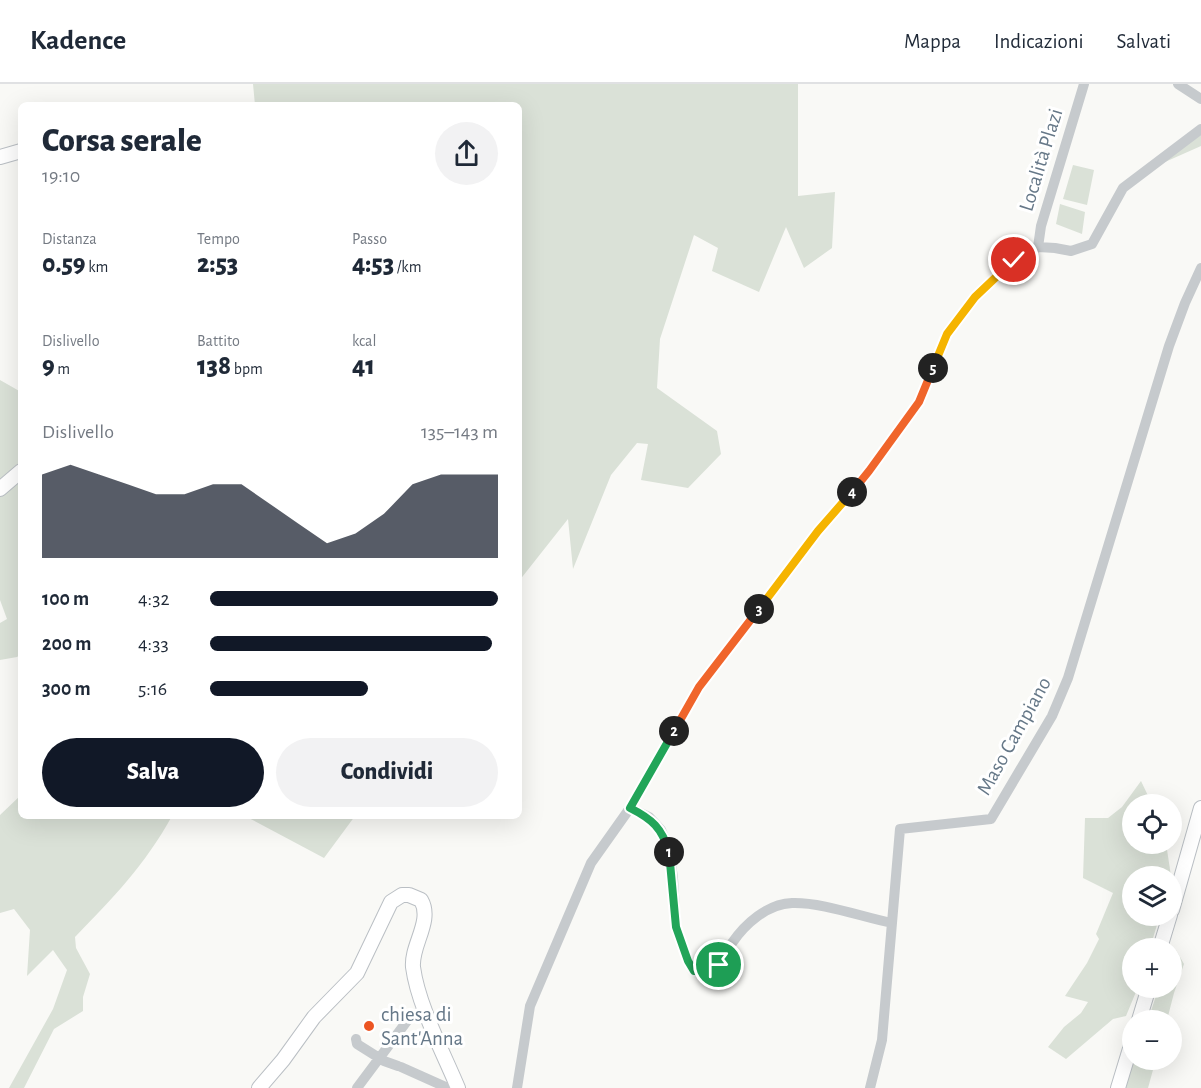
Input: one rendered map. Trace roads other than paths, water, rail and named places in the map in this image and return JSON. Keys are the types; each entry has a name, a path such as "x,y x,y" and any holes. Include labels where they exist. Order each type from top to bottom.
{"street":[{"name":"Località Plazi","path":"1038,247 1041,226 1084,84"},
{"path":"1178,84 1201,99"},
{"path":"516,1088 530,1006 591,863 630,808 699,687 818,531 869,471 919,402 947,334 983,289 1014,260 1038,247 1071,251 1092,244 1123,188 1201,129"},
{"path":"0,157 18,152"},
{"name":"Maso Campiano","path":"870,1088 882,1040 900,829 991,819 1052,716 1068,678 1169,346 1201,268"},
{"path":"0,489 18,474"},
{"path":"630,808 649,817 661,830 669,849 676,927 694,971 707,970 719,965 733,942 755,918 771,907 791,903 817,906 892,923"},
{"path":"1182,875 1201,808"},
{"path":"259,1088 314,1017 357,973 387,909 396,898 402,895 409,895 420,900 425,910 413,963 417,986 459,1088"},
{"path":"357,1088 410,1017 429,1017"},
{"path":"356,1039 357,1044 380,1058 448,1088"},
{"path":"1118,1088 1123,1070"}],"place":[{"name":"chiesa di Sant'Anna","path":"369,1026"}]}
